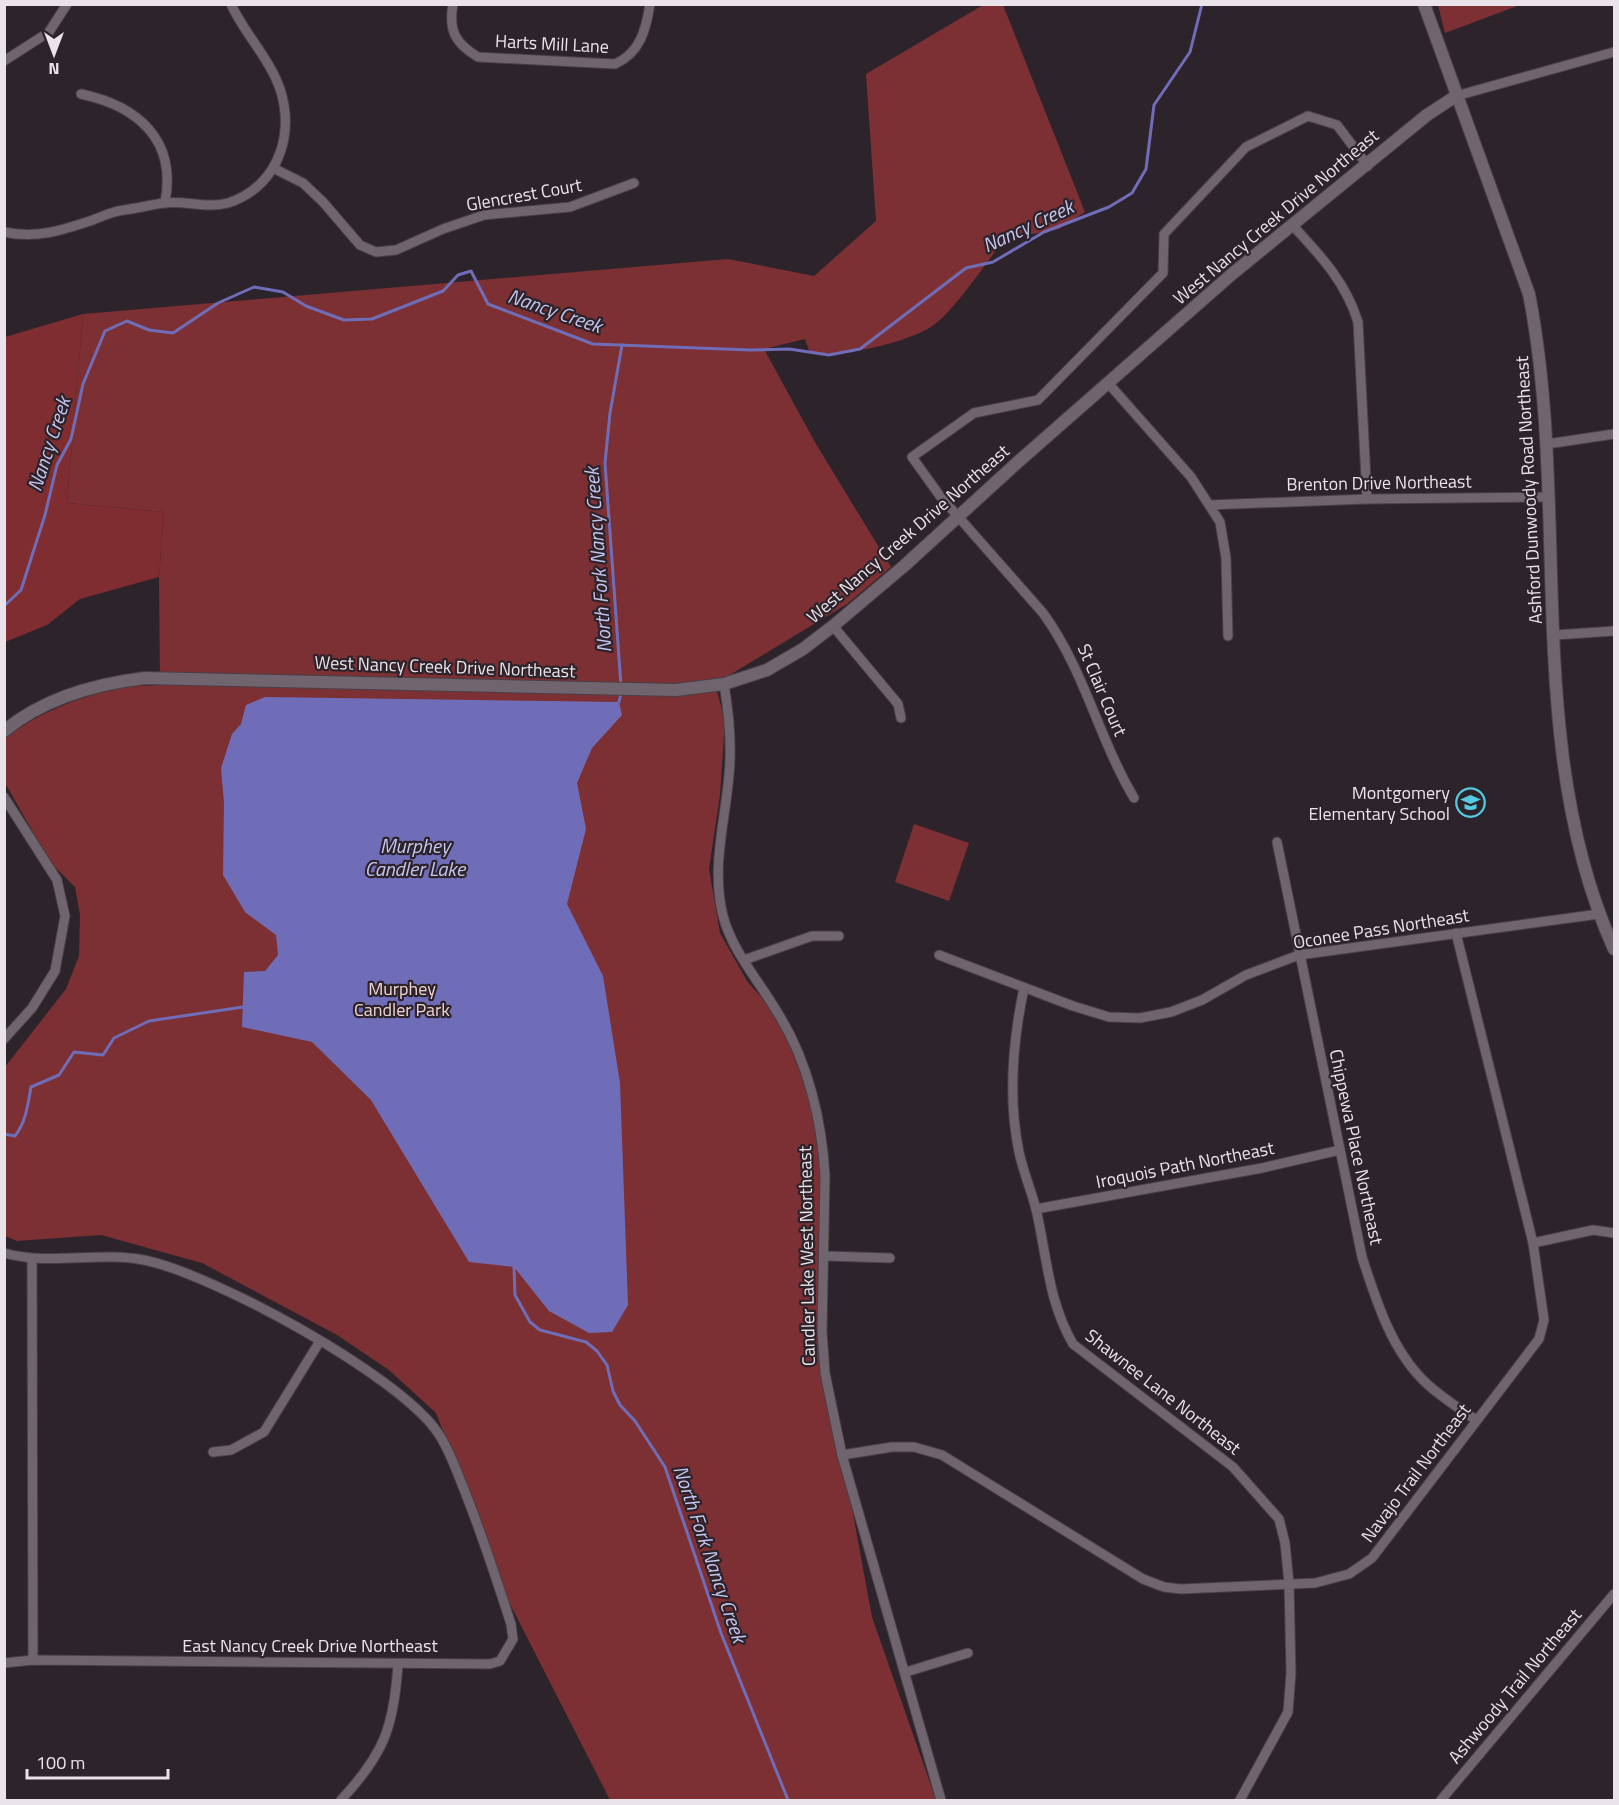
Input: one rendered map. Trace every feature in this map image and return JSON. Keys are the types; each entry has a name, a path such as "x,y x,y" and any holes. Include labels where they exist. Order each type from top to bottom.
{"street":[{"path":"6,60 49,32 67,4"},
{"path":"4,232 26,237 49,234 120,210 165,202 197,206 227,203 262,182 275,169 283,145 285,117 282,96 270,66 238,20 231,4"},
{"name":"Harts Mill Lane","path":"453,4 450,17 454,33 462,48 478,57 615,64 628,58 637,46 647,26 650,4"},
{"name":"Ashford Dunwoody Road Northeast","path":"1424,4 1529,294 1539,344 1547,444 1560,732 1573,823 1599,914 1614,949"},
{"name":"West Nancy Creek Drive Northeast","path":"4,731 16,721 63,696 109,683 145,678 676,690 724,684 767,670 783,662 832,626 1232,274 1294,227 1427,115 1456,96 1614,52"},
{"path":"81,94 115,103 153,134 168,165 165,202"},
{"name":"St Clair Court","path":"1134,798 1108,749 1071,654 1043,613 958,517 912,457 975,413 1038,400 1163,273 1164,234 1245,147 1308,116 1337,125 1368,166"},
{"name":"Glencrest Court","path":"275,169 303,183 323,201 346,232 360,245 376,252 396,250 484,214 570,207 634,183"},
{"path":"1294,227 1342,282 1358,322 1367,499"},
{"path":"1108,383 1191,477 1220,522 1226,558 1228,636"},
{"path":"1547,444 1614,434"},
{"name":"Brenton Drive Northeast","path":"1209,505 1367,499 1549,497"},
{"path":"832,626 898,704 901,718"},
{"path":"1555,635 1614,631"},
{"name":"Candler Lake West Northeast","path":"724,684 731,751 717,858 718,883 727,928 793,1039 810,1086 824,1152 825,1256 822,1332 825,1373 842,1455 941,1800"},
{"path":"4,797 57,880 65,916 55,971 32,1008 4,1039"},
{"name":"Chippewa Place Northeast","path":"1277,842 1362,1257 1395,1342 1425,1382 1476,1420"},
{"name":"Oconee Pass Northeast","path":"939,955 1024,988 1109,1017 1140,1018 1172,1012 1202,1000 1245,975 1299,955 1599,914"},
{"name":"Navajo Trail Northeast","path":"842,1455 892,1447 914,1447 942,1455 1143,1579 1164,1587 1181,1589 1316,1583 1349,1574 1372,1558 1539,1339 1544,1320 1533,1243 1456,933"},
{"path":"744,960 812,936 839,936"},
{"name":"Shawnee Lane Northeast","path":"1024,988 1016,1027 1014,1111 1019,1152 1036,1209 1048,1283 1055,1307 1073,1344 1233,1467 1279,1519 1285,1543 1289,1583 1291,1673 1288,1712 1240,1800"},
{"name":"Iroquois Path Northeast","path":"1036,1209 1262,1168 1340,1150"},
{"path":"1533,1243 1593,1230 1614,1233"},
{"path":"4,1252 32,1259 106,1255 144,1260 175,1268 217,1284 320,1341 264,1432 231,1450 213,1452"},
{"path":"825,1256 890,1258"},
{"path":"32,1259 33,1660"},
{"name":"East Nancy Creek Drive Northeast","path":"4,1663 33,1660 490,1664 500,1661 513,1639 511,1624 476,1518 438,1432 410,1403 361,1366 320,1341"},
{"name":"Ashwoody Trail Northeast","path":"1441,1800 1614,1594"},
{"path":"906,1672 968,1653"},
{"path":"341,1800 366,1774 389,1730 398,1664"}],"green space":[{"path":"1438,4 1520,5 1445,33"},
{"name":"Murphey Candler Park","path":"983,5 1003,5 1085,212 1059,229 1005,239 970,286 940,320 920,333 889,344 838,353 810,353 805,339 764,349 816,444 891,567 847,604 715,684 725,721 720,795 709,869 720,933 747,981 789,1029 816,1113 821,1166 821,1299 832,1400 872,1617 936,1800 610,1800 509,1602 436,1413 389,1370 337,1335 202,1263 101,1235 17,1241 5,1236 5,1067 66,989 79,956 80,915 75,887 50,862 5,783 5,738 63,705 128,687 160,685 159,577 164,512 67,503 83,314 728,259 814,276 876,221 866,74"},
{"path":"914,824 969,843 949,901 895,882"}],"shaded area":[{"path":"83,314 67,503 164,512 159,577 80,599 47,625 5,642 5,337"}],"water":[{"name":"Murphey Candler Lake","path":"265,697 619,702 622,715 592,748 577,783 586,829 567,904 603,976 620,1083 628,1305 612,1332 589,1333 549,1311 514,1267 469,1262 371,1100 312,1042 242,1027 244,972 265,971 278,955 276,935 245,912 223,875 224,803 221,768 232,734 241,724 246,705"}],"waterway":[{"name":"Nancy Creek","path":"4,606 21,590 45,515 57,465 71,439 83,384 105,331 127,321 149,330 173,333 218,303 254,287 283,292 306,306 344,320 372,319 443,291 458,275 471,271 488,304 593,344 750,350 789,349 829,355 860,349 966,268 993,262 1044,232 1109,207 1132,193 1146,169 1154,105 1190,52 1202,4"},
{"name":"North Fork Nancy Creek","path":"621,686 605,463 610,413 622,345"},
{"name":"North Fork Nancy Creek","path":"619,702 621,693"},
{"path":"4,1134 15,1136 19,1131 26,1113 31,1087 59,1075 74,1052 103,1055 114,1038 149,1021 243,1007"},
{"name":"North Fork Nancy Creek","path":"514,1267 515,1295 530,1322 540,1330 586,1342 597,1351 607,1365 613,1391 620,1405 635,1421 665,1467 721,1633 788,1800"}],"place":[{"name":"Montgomery Elementary School","path":"1471,803"}]}
